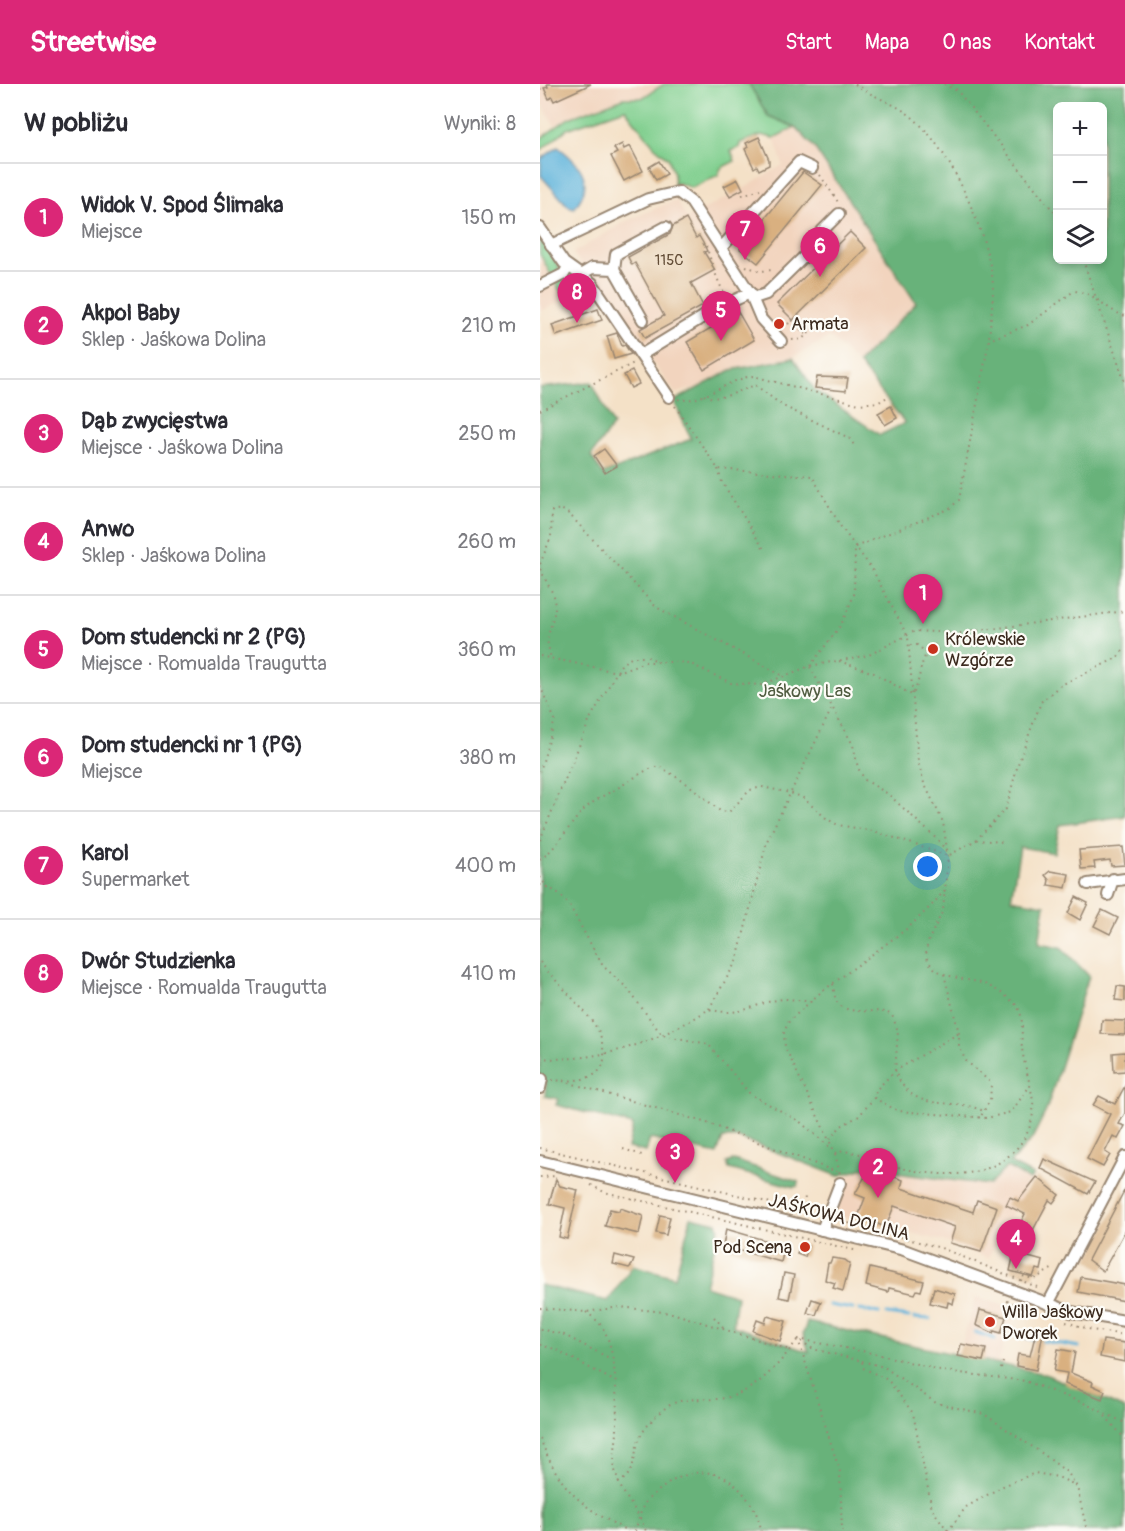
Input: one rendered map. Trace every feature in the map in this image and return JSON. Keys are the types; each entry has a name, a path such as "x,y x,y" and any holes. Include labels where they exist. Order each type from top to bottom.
{"street":[{"path":"721,248 799,162 812,168"},
{"path":"551,245 648,199 674,192 686,197 750,293 761,319 781,341"},
{"path":"750,293 757,297 766,294 821,240 822,231 839,214"},
{"path":"644,320 614,269 616,254 666,227"},
{"path":"540,228 568,267 582,274 592,283 669,397"},
{"path":"540,286 564,274 568,267"},
{"path":"582,274 592,268 614,269"},
{"path":"641,355 716,309 750,293"},
{"path":"1108,895 1113,879"},
{"path":"1088,884 1125,879"},
{"path":"1048,1304 1125,1157"},
{"name":"JAŚKOWA DOLINA","path":"540,1161 936,1260 1071,1312 1125,1321"},
{"path":"822,1230 840,1178"}],"path":[{"path":"855,84 887,99 911,117 934,140 957,181 979,229 992,277 989,340 959,500 949,509 855,547"},
{"path":"944,84 958,92"},
{"path":"952,84 1053,210"},
{"path":"812,168 825,180 840,205 839,214"},
{"path":"702,239 716,269 715,277 726,296"},
{"path":"741,263 759,271 789,271"},
{"path":"1085,264 1125,383"},
{"path":"989,340 998,334 1010,333 1028,325 1074,291 1097,297 1112,312 1125,316"},
{"path":"788,324 792,320 806,335"},
{"path":"781,341 802,339 822,322"},
{"path":"540,410 636,363 641,355"},
{"path":"1119,362 1125,361"},
{"path":"669,397 683,400 704,395 737,378 753,376 859,404 879,402 889,396"},
{"path":"704,395 710,399 721,397 756,385 783,406 849,438 854,445"},
{"path":"669,397 718,469 722,482 765,551"},
{"path":"540,885 560,894 569,905 603,966 627,988 662,1035 708,1044 750,1094 799,1121 835,1153 848,1152 907,1169 951,1174 974,1172 1007,1160 1020,1143 1032,1118 1020,1011 1014,1002 982,983 944,974 928,962 926,954 942,909 948,856 943,822 924,783 918,762 908,637 872,569 824,500 812,476 718,469"},
{"path":"540,564 551,537 552,511 561,509 569,514 656,607 784,677"},
{"path":"810,666 836,633 854,595 855,547"},
{"path":"540,569 554,596 555,610 547,640 551,658"},
{"path":"540,656 617,672 645,662 693,665 731,683 761,684 810,666 869,655 908,637 915,631 927,629 962,633 1125,611"},
{"path":"912,695 918,687 920,666 933,644 938,648 934,650"},
{"path":"910,645 917,645 927,653"},
{"path":"540,860 552,851 581,813 606,792 649,768 659,766 689,785 720,811 729,812 750,790 762,787 802,797 827,819 838,825 874,831 948,856 976,840 1006,809 1017,764 1041,702 1059,686 1117,658 1125,648"},
{"path":"540,840 591,717 622,663 633,657 648,657 657,661"},
{"path":"838,661 874,673 912,695"},
{"path":"810,666 854,746 858,768 865,780 888,794 940,842 948,856"},
{"path":"540,686 555,720 540,771"},
{"path":"540,1058 559,1059 604,1053 662,1035 687,1024 709,1009 737,960 767,841 832,708"},
{"path":"976,840 1004,842"},
{"path":"540,877 547,887"},
{"path":"840,1178 830,1139 785,1047 784,1032 789,1021 922,916 945,890"},
{"path":"540,962 600,1032 604,1053 603,1066 598,1074 585,1080 541,1084"},
{"path":"944,974 959,1033 958,1045 965,1060 989,1081 991,1087 990,1101 981,1116"},
{"path":"833,984 836,1000 843,1007 885,1011 892,1015 898,1031 895,1071 909,1091 927,1102 967,1105 983,1111"},
{"path":"709,1009 722,1013 746,1011 782,999 813,1002"},
{"path":"830,1139 841,1126 859,1116 874,1098 876,1090 895,1071 959,1033"},
{"path":"562,1081 707,1123 840,1178"},
{"path":"874,1098 898,1112 994,1117 1011,1112 1018,1106 1021,1095 1029,1088"},
{"path":"540,1148 812,1213"},
{"path":"623,1149 642,1155"},
{"path":"589,1183 593,1188 604,1192 863,1251"},
{"path":"804,1211 805,1195"},
{"path":"826,1251 827,1244"},
{"path":"1021,1281 1022,1276 1034,1279 1064,1262"},
{"path":"1002,1298 1021,1307"},
{"path":"540,1308 586,1312 605,1308 631,1308 672,1313 790,1350"},
{"path":"586,1312 598,1321 606,1333 611,1359 617,1421 615,1471 618,1483 640,1514 646,1531"},
{"path":"714,1317 724,1328"},
{"path":"540,1329 564,1335 611,1359"},
{"path":"618,1483 631,1474 641,1436 654,1419 670,1405 690,1399 732,1398 765,1377 798,1339"},
{"path":"798,1339 813,1349 884,1368 936,1403 984,1414 1068,1473 1077,1486 1087,1530"},
{"path":"798,1339 877,1354 944,1371 1025,1381 1086,1404 1125,1423"},
{"path":"798,1339 840,1472 842,1531"},
{"path":"540,1345 555,1349 614,1381"},
{"path":"862,1361 863,1368 888,1380 913,1413 932,1509 948,1531 966,1507 1003,1486 1035,1473 1058,1477 1077,1486"},
{"path":"1001,1369 1003,1362"},
{"path":"1104,1414 1125,1439"},
{"path":"540,1438 561,1482 575,1499 591,1511 628,1531"},
{"path":"635,1531 646,1502 673,1480 683,1474 710,1471 725,1477 745,1495 760,1523 761,1531"},
{"path":"540,1527 544,1531"}],"shaded area":[{"path":"540,84 664,84 642,98 624,98 569,118 555,126 540,101"},
{"path":"795,127 814,147 916,303 858,363 829,337 789,360 754,364 731,370 697,388 675,393 573,253 626,221 676,200 687,218 743,189 783,165 774,138"},
{"path":"540,254 565,300 540,311"},
{"path":"877,1164 903,1174 1006,1167 1030,1180 988,1258 943,1241 886,1227 859,1217 856,1219 839,1217 838,1203 848,1175"},
{"path":"976,1297 1016,1309 998,1363 958,1356"}],"green space":[{"path":"664,84 749,84 768,116 795,127 774,138 761,135 740,143 739,148 731,151 735,161 721,168 718,175 692,188 678,183 674,185 674,174 668,158 654,146 625,109 567,129 540,151 540,139 569,118 624,98 642,98"},
{"name":"Jaśkowy Las","path":"749,84 1125,84 1125,816 1060,825 1054,853 1020,847 1011,899 1045,905 1039,943 1061,947 1089,976 1046,1111 1032,1139 1010,1163 1033,1175 1030,1180 1007,1167 989,1185 903,1174 877,1164 838,1176 739,1138 723,1138 717,1154 650,1139 646,1152 628,1148 633,1125 556,1105 558,1099 545,1096 546,1083 540,1079 540,388 592,382 613,425 591,456 603,474 691,439 674,401 731,370 793,358 815,390 880,435 905,423 858,363 916,303 814,147 795,127 768,116"},
{"path":"540,236 560,269 552,277 540,254"},
{"path":"566,277 580,293 565,300 555,282"},
{"path":"734,1160 799,1182 798,1186 794,1187 729,1169 727,1163"},
{"path":"691,1217 717,1223 719,1228 705,1286 737,1296 733,1326 809,1352 803,1334 807,1322 1045,1374 1125,1409 1125,1531 540,1531 540,1285 608,1301 633,1265 675,1277"}],"water":[{"path":"558,147 573,160 583,174 584,190 574,208 568,206 541,176 541,159"}],"building":[{"path":"547,84 591,84 554,101 552,97 549,99 544,88 548,87"},
{"path":"759,137 769,165 759,170 757,166 754,168 745,149 748,147 746,143"},
{"path":"622,144 624,149 630,146 643,171 624,181 611,156 617,153 614,148"},
{"path":"659,161 667,174 656,180 649,167"},
{"path":"803,172 822,185 758,263 740,249"},
{"path":"738,179 743,189 730,196 724,186"},
{"path":"686,219 696,238 699,236 703,243 707,251 704,252 715,270 691,283 703,306 645,338 640,329 664,316 635,263 632,265 628,257 670,234 673,226"},
{"path":"850,232 866,248 793,320 777,304"},
{"path":"598,309 602,320 556,336 552,325"},
{"path":"738,312 754,340 704,370 687,342"},
{"path":"617,333 622,346 625,345 631,354 614,359 607,336"},
{"path":"632,371 639,384 631,388 624,375"},
{"path":"817,377 848,378 846,391 815,388"},
{"path":"891,406 897,418 885,425 878,413"},
{"path":"604,449 617,466 605,473 594,456"},
{"path":"1123,847 1125,865 1111,866 1110,860 1094,862 1095,868 1081,869 1079,850"},
{"path":"1050,871 1069,874 1066,888 1048,885 1049,880 1045,875"},
{"path":"1076,897 1088,903 1080,920 1068,913"},
{"path":"1102,910 1118,918 1110,934 1094,926"},
{"path":"1117,986 1125,987 1125,1001 1115,1000"},
{"path":"1102,1020 1125,1021 1125,1035 1101,1034"},
{"path":"1125,1052 1125,1071 1114,1072 1113,1053"},
{"path":"1125,1086 1125,1113 1119,1124 1125,1126 1118,1139 1113,1136 1105,1152 1110,1155 1103,1167 1087,1159 1110,1114 1093,1105 1099,1096 1115,1104"},
{"path":"1044,1159 1095,1182 1088,1194 1040,1168"},
{"path":"870,1168 903,1180 901,1188 973,1212 977,1200 997,1207 981,1252 950,1243 955,1227 894,1206 886,1227 858,1217 865,1198 855,1194"},
{"path":"1037,1177 1059,1195 1053,1203 1049,1200 1020,1255 1007,1248 1025,1214 1006,1205 1010,1197 1018,1201"},
{"path":"556,1179 560,1186 578,1190 567,1239 559,1237 565,1208 549,1204"},
{"path":"1125,1189 1125,1231 1103,1271 1088,1260"},
{"path":"620,1208 643,1216 639,1234 605,1226 610,1209 619,1211"},
{"path":"660,1215 670,1217 666,1235 656,1233"},
{"path":"726,1229 785,1246 781,1262 723,1246"},
{"path":"800,1243 808,1246 805,1257 797,1254"},
{"path":"1014,1253 1043,1261 1041,1270 1036,1269 1033,1277 1010,1271"},
{"path":"615,1255 634,1260 632,1265 629,1268 613,1264"},
{"path":"832,1258 845,1260 850,1264 843,1291 833,1288 835,1283 825,1280 828,1263"},
{"path":"870,1268 924,1281 921,1291 917,1290 915,1294 889,1288 888,1292 866,1286"},
{"path":"784,1273 794,1275 789,1299 779,1297"},
{"path":"1081,1277 1125,1285 1125,1301 1078,1292"},
{"path":"934,1288 955,1294 953,1304 948,1302 947,1307 930,1303"},
{"path":"812,1299 821,1302 816,1315 807,1313"},
{"path":"980,1310 1006,1317 1001,1333 994,1331 993,1333 976,1325"},
{"path":"767,1316 786,1321 780,1341 753,1331 757,1320 765,1323"},
{"path":"1036,1332 1043,1333 1036,1370 1016,1366 1018,1354 1030,1356"},
{"path":"1103,1340 1125,1343 1125,1362 1100,1357"},
{"path":"961,1344 986,1349 983,1361 958,1356"},
{"path":"1058,1349 1075,1352 1071,1373 1093,1382 1092,1385 1105,1391 1102,1399 1065,1384 1067,1373 1054,1371"}],"waterway":[{"path":"829,1305 853,1309"},
{"path":"859,1310 879,1313"},
{"path":"887,1314 909,1317"},
{"path":"914,1318 930,1319"},
{"path":"975,1332 995,1339"},
{"path":"1020,1337 1079,1347"}],"place":[{"name":"Karol","path":"745,260"},
{"name":"Dom studencki nr 1 (PG)","path":"820,277"},
{"name":"Dwór Studzienka","path":"577,323"},
{"name":"Armata","path":"779,324"},
{"name":"Dom studencki nr 2 (PG)","path":"721,341"},
{"name":"Widok V. Spod Ślimaka","path":"923,624"},
{"name":"Królewskie Wzgórze","path":"933,649"},
{"name":"Dąb zwycięstwa","path":"675,1183"},
{"name":"Akpol Baby","path":"878,1198"},
{"name":"Pod Sceną","path":"805,1247"},
{"name":"Anwo","path":"1016,1269"},
{"name":"Willa Jaśkowy Dworek","path":"990,1322"}]}
